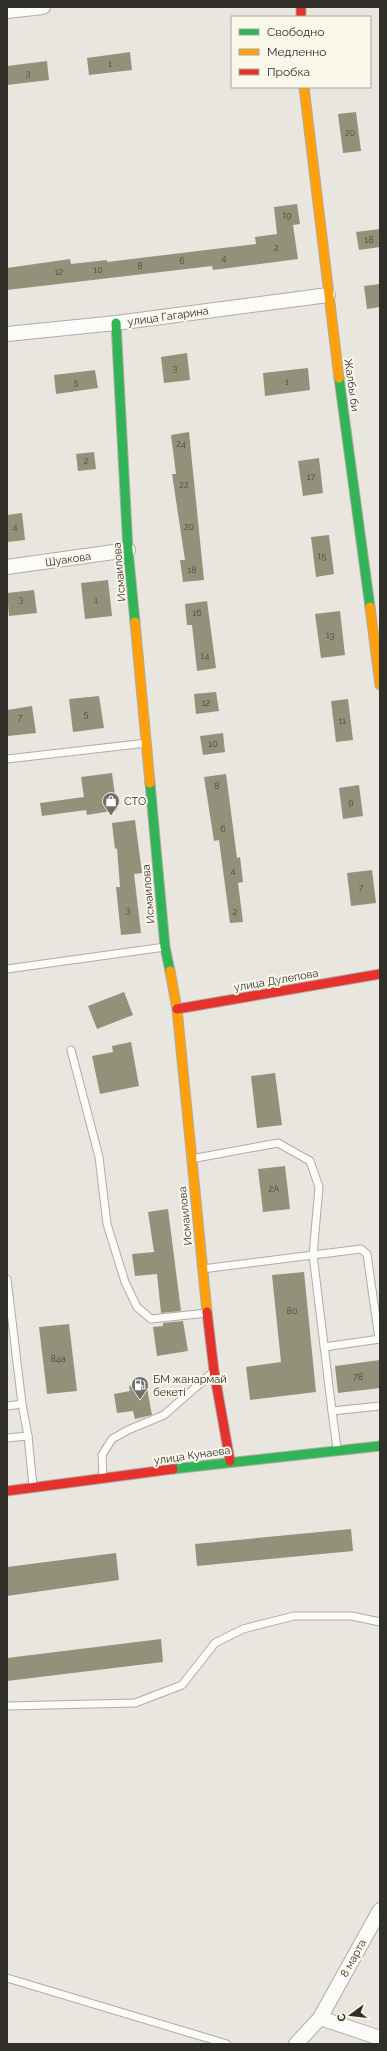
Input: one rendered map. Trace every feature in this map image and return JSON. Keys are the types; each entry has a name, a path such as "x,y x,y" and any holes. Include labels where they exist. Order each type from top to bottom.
{"street":[{"path":"7,11 43,7"},
{"name":"Жалбы би","path":"304,88 328,295 380,685"},
{"name":"улица Гагарина","path":"7,334 116,323 328,295"},
{"name":"Исмаилова","path":"116,323 128,550 148,743 165,947 177,1009 202,1269 214,1371 230,1461"},
{"name":"Шуакова","path":"7,567 128,550"},
{"name":"улица Дулепова","path":"177,1009 380,974"},
{"name":"улица Кунаева","path":"7,1492 104,1480 230,1461 380,1446"},
{"name":"8 марта","path":"296,2044 320,2018 380,1910"},
{"path":"320,2018 380,2038"}],"lane":[{"path":"7,759 148,743"},
{"path":"7,969 165,947"},
{"path":"71,1050 99,1156 107,1224 126,1282 137,1307 151,1319 207,1313"},
{"path":"191,1159 278,1143 310,1162 319,1187 313,1254 337,1451"},
{"path":"202,1269 361,1249 367,1254 380,1339 324,1347"},
{"path":"7,1280 10,1326 28,1436 33,1489"},
{"path":"104,1480 102,1455 112,1439 128,1430 164,1415 214,1371"},
{"path":"7,1406 22,1404"},
{"path":"332,1411 380,1406"},
{"path":"7,1438 28,1436"},
{"path":"7,1706 135,1703 182,1685 215,1642 243,1629 294,1616 352,1616 380,1622"},
{"path":"7,1978 228,2044"}],"building":[{"path":"130,52 132,70 89,75 87,58"},
{"path":"47,61 49,80 7,85 7,66"},
{"path":"356,112 361,151 343,153 338,114"},
{"path":"297,204 300,224 293,225 298,259 213,270 212,266 7,290 7,268 70,259 71,264 107,260 107,262 256,244 255,237 277,234 274,207"},
{"path":"380,229 380,247 359,250 356,232"},
{"path":"380,284 380,307 367,309 364,286"},
{"path":"187,353 190,380 164,383 161,357"},
{"path":"308,368 310,390 265,396 263,373"},
{"path":"95,370 98,388 56,394 54,375"},
{"path":"189,432 204,580 183,582 180,560 185,560 172,474 176,474 171,435"},
{"path":"94,452 96,469 78,471 76,454"},
{"path":"319,458 323,493 303,496 298,461"},
{"path":"22,513 25,540 7,542 7,515"},
{"path":"329,535 334,574 316,577 311,537"},
{"path":"108,580 112,616 85,619 81,583"},
{"path":"34,590 37,613 9,616 7,593"},
{"path":"207,601 216,668 197,671 192,625 187,625 185,604"},
{"path":"340,611 345,655 321,658 315,614"},
{"path":"216,692 219,711 196,714 194,694"},
{"path":"99,696 104,728 73,732 69,699"},
{"path":"348,699 353,740 336,742 331,701"},
{"path":"32,706 36,733 8,736 7,710"},
{"path":"223,733 225,752 203,755 200,736"},
{"path":"112,773 117,810 87,815 86,810 42,816 40,803 84,797 81,777"},
{"path":"226,774 237,858 240,857 243,882 238,883 243,922 230,923 219,840 214,841 204,777"},
{"path":"359,785 363,816 343,819 339,788"},
{"path":"135,820 142,873 134,874 141,933 121,935 116,887 120,887 117,848 115,849 112,823"},
{"path":"372,870 376,903 351,906 347,873"},
{"path":"124,992 133,1015 97,1029 88,1006"},
{"path":"131,1042 139,1086 100,1094 92,1056 113,1052 112,1046"},
{"path":"275,1073 282,1125 257,1128 251,1076"},
{"path":"285,1166 290,1209 263,1212 258,1169"},
{"path":"168,1209 181,1311 161,1313 157,1274 135,1276 132,1254 154,1252 148,1212"},
{"path":"304,1272 316,1392 250,1400 246,1367 281,1362 272,1275"},
{"path":"183,1321 188,1351 157,1356 153,1327 163,1326 163,1323"},
{"path":"69,1324 77,1391 47,1394 39,1327"},
{"path":"380,1360 380,1388 338,1393 335,1366"},
{"path":"146,1383 152,1415 135,1419 133,1411 117,1413 114,1394 130,1391 129,1386"},
{"path":"351,1529 353,1551 197,1566 195,1544"},
{"path":"116,1553 119,1580 7,1596 7,1567"},
{"path":"161,1639 163,1662 7,1681 7,1658"}],"traffic: fast":[{"path":"116,323 128,550 135,622"},
{"path":"339,378 370,607"},
{"path":"150,783 165,947 170,971"},
{"path":"173,1469 380,1446"}],"traffic: slow":[{"path":"304,88 339,378"},
{"path":"370,607 380,685"},
{"path":"135,622 150,783"},
{"path":"170,971 177,1009 207,1312"}],"traffic: jam":[{"path":"301,7 301,16"},
{"path":"177,1009 380,974"},
{"path":"207,1312 214,1371 230,1461"},
{"path":"7,1491 173,1469"}],"place":[{"name":"СТО","path":"111,816"},
{"name":"БМ жанармай бекеті","path":"140,1400"}]}
